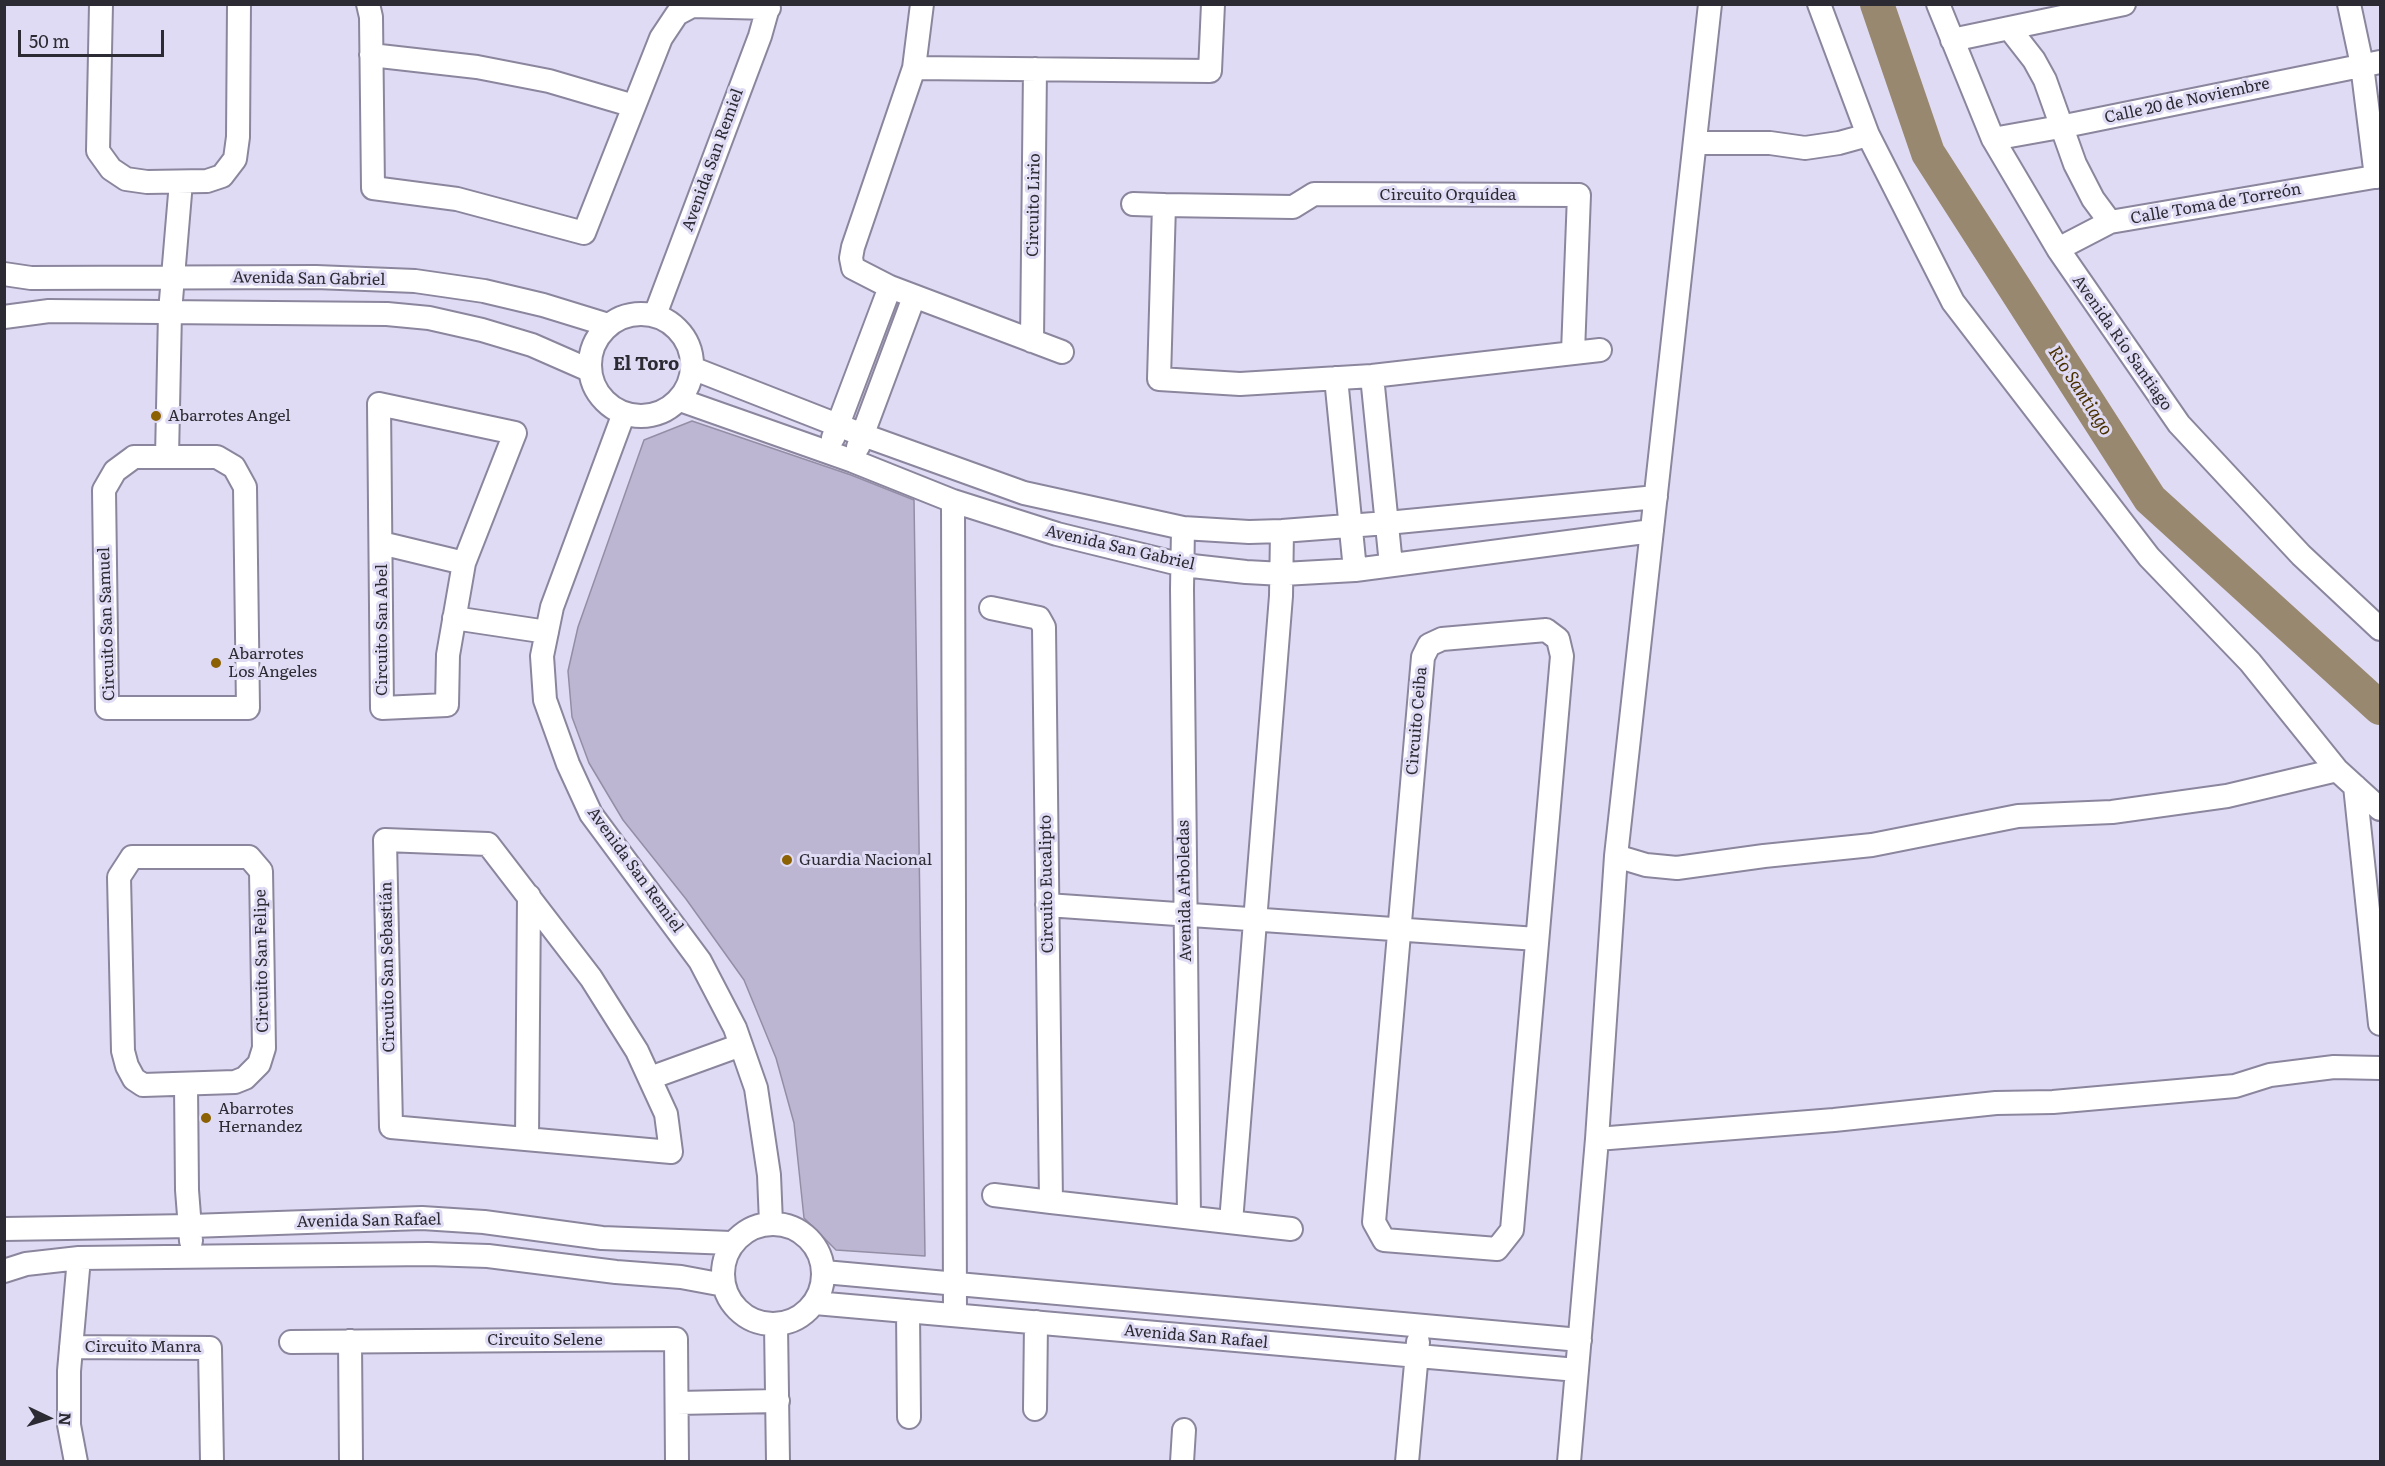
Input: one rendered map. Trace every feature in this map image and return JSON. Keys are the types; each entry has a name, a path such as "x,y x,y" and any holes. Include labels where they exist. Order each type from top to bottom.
{"street":[{"path":"101,4 98,151 111,169 126,179 147,183 207,181 222,176 235,159 238,137 239,4"},
{"path":"922,4 914,68 851,258 853,268 890,287 1062,352"},
{"path":"914,68 1210,71 1213,4"},
{"path":"1569,1461 1597,1139 1616,856 1710,4"},
{"path":"1819,4 1868,135 1953,302 2149,557 2250,662 2337,770 2380,809"},
{"name":"Avenida Río Santiago","path":"1938,4 1993,139 2058,249 2179,424 2301,555 2380,629"},
{"path":"1952,40 2124,4"},
{"path":"2349,4 2371,63 2378,176"},
{"path":"371,9 373,188 457,199 584,233 661,38 676,14 692,6 769,6"},
{"name":"Avenida San Remiel","path":"656,315 769,6"},
{"path":"2009,27 2034,60 2045,80 2075,164 2093,200 2110,222"},
{"path":"371,55 487,69 549,81 634,106"},
{"name":"Calle 20 de Noviembre","path":"1993,139 2371,63"},
{"name":"Circuito Lirio","path":"1032,341 1035,69"},
{"path":"1696,143 1770,143 1805,148 1839,143 1868,135"},
{"name":"Calle Toma de Torreón","path":"2058,249 2110,222 2378,176"},
{"path":"167,457 170,312 181,182"},
{"name":"Circuito Orquídea","path":"1133,204 1293,207 1314,194 1579,195 1573,352"},
{"path":"1164,205 1159,379 1240,384 1372,376 1600,350"},
{"name":"Avenida San Gabriel","path":"4,274 32,278 316,277 415,281 484,291 543,305 608,325"},
{"path":"828,452 890,287"},
{"path":"853,461 915,297"},
{"name":"Avenida San Gabriel","path":"4,317 49,311 340,312 429,318 482,330 532,345 589,370"},
{"path":"639,313 656,315 671,323 683,335 691,351 693,368 689,385 680,400 666,411 650,416 633,417 616,411 603,400 594,386 589,370 590,353 597,338 608,325 622,317 639,313"},
{"path":"876,324 901,334"},
{"name":"Avenida San Gabriel","path":"693,368 863,435 1024,493 1183,528 1249,532 1282,531 1656,497"},
{"path":"1372,376 1391,565"},
{"path":"1336,378 1355,570"},
{"name":"Avenida San Gabriel","path":"680,400 853,461 952,501 1057,534 1183,565 1246,572 1355,570 1652,531"},
{"name":"Circuito San Abel","path":"379,404 515,433 464,563 448,655 447,705 382,708 379,404"},
{"name":"Avenida San Remiel","path":"624,413 552,607 542,656 545,700 572,774 591,814 700,961 735,1028 756,1088 769,1175 771,1223"},
{"path":"1340,424 1377,421"},
{"name":"Circuito San Samuel","path":"134,457 167,457 217,457 234,467 245,487 248,708 107,708 104,490 115,471 134,457"},
{"path":"952,501 955,1315"},
{"name":"Avenida Arboledas","path":"1183,528 1189,1217"},
{"path":"1231,1222 1283,573 1282,531"},
{"name":"Circuito San Abel","path":"381,543 464,563"},
{"name":"Circuito Eucalipto","path":"991,608 1039,618 1044,627 1050,1202"},
{"path":"454,618 547,632"},
{"name":"Circuito Ceiba","path":"1546,630 1558,639 1562,656 1512,1230 1497,1249 1384,1240 1374,1222 1400,930 1423,657 1429,645 1442,639 1546,630"},
{"path":"1616,856 1646,865 1677,868 1872,845 2018,816 2112,812 2227,796 2337,770"},
{"path":"2355,786 2380,1024"},
{"name":"Circuito San Sebastián","path":"385,840 488,844 529,897 591,978 637,1051 666,1114 671,1152 391,1127 385,840"},
{"name":"Circuito San Felipe","path":"132,857 249,857 261,871 264,1048 260,1064 245,1078 235,1082 186,1086 143,1085 134,1078 127,1066 123,1051 119,877 132,857"},
{"path":"527,1139 529,897"},
{"path":"1047,905 1538,939"},
{"path":"650,1078 741,1046"},
{"path":"1597,1139 1834,1120 1996,1103 2054,1102 2235,1086 2270,1075 2334,1067 2380,1068"},
{"path":"186,1086 187,1190 192,1257"},
{"path":"994,1195 1291,1229"},
{"name":"Avenida San Rafael","path":"4,1229 191,1226 422,1218 484,1222 602,1238 731,1243"},
{"path":"771,1223 787,1225 801,1231 813,1242 821,1256 824,1272 822,1288 815,1303 804,1315 776,1325 758,1322 742,1314 730,1301 724,1285 723,1267 731,1243 754,1227 771,1223"},
{"name":"Avenida San Rafael","path":"4,1271 26,1263 79,1258 428,1254 488,1256 616,1272 681,1277 724,1285"},
{"name":"Circuito Manra","path":"76,1461 69,1425 71,1347 79,1258"},
{"name":"Avenida San Rafael","path":"824,1272 1580,1340"},
{"name":"Avenida San Rafael","path":"815,1303 1577,1371"},
{"path":"1233,1340 1235,1309"},
{"path":"908,1311 909,1417"},
{"path":"1035,1409 1036,1322"},
{"path":"776,1325 778,1461"},
{"path":"1407,1461 1419,1325"},
{"name":"Circuito Selene","path":"291,1342 676,1339 677,1461"},
{"path":"350,1341 351,1461"},
{"name":"Circuito Manra","path":"71,1347 210,1348 212,1461"},
{"path":"677,1403 777,1401"},
{"path":"1182,1461 1184,1430"}],"building":[{"name":"Guardia Nacional","path":"692,421 851,475 914,500 925,1256 836,1250 804,1218 794,1123 776,1058 744,980 686,899 623,820 589,763 572,717 568,671 578,627 644,440"}],"waterway":[{"name":"Rio Santiago","path":"1877,4 1928,153 2150,499 2380,708"}],"place":[{"name":"Abarrotes Angel","path":"156,416"},
{"name":"Abarrotes Los Angeles","path":"216,663"},
{"name":"Guardia Nacional","path":"787,860"},
{"name":"Abarrotes Hernandez","path":"206,1118"}],"district":[{"name":"El Toro","path":"646,365"}]}
